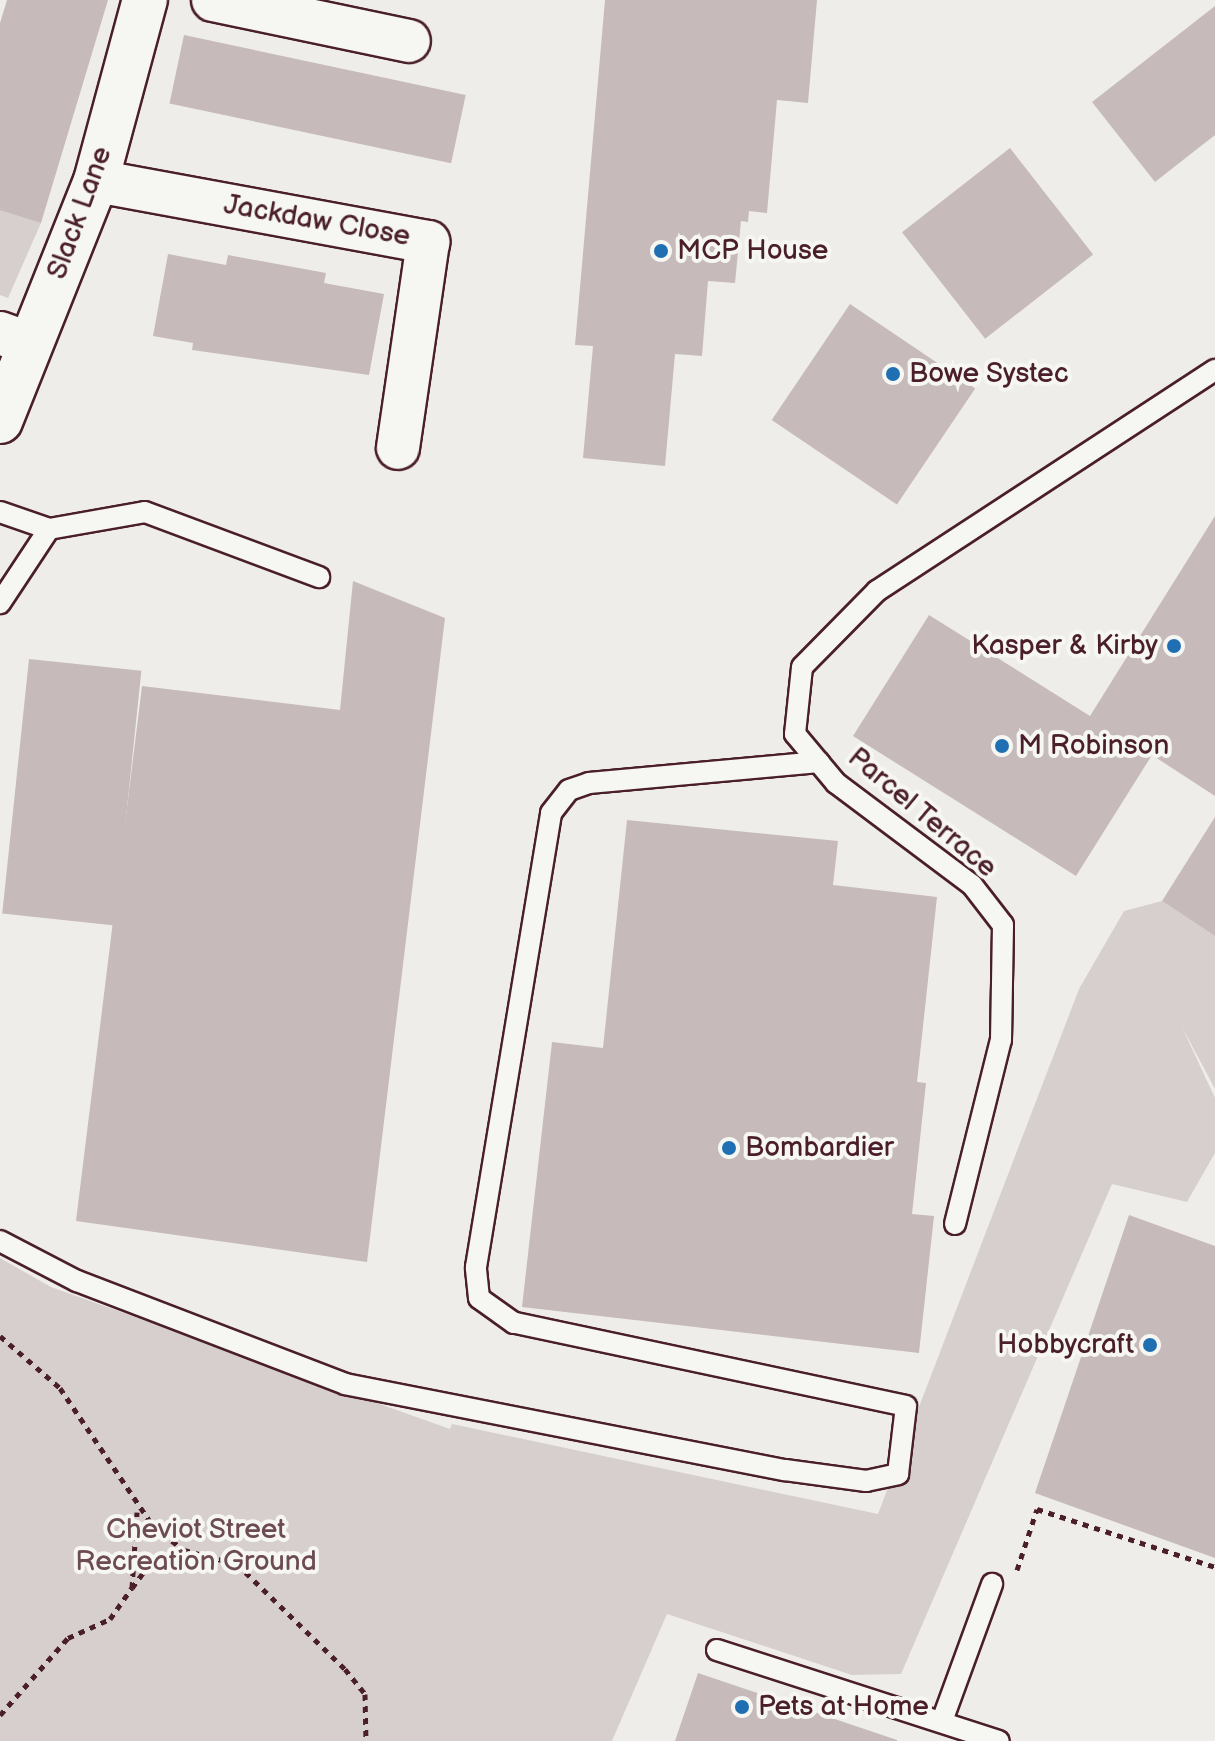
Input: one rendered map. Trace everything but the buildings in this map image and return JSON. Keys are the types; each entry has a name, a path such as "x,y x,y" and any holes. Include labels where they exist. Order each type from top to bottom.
{"street":[{"name":"Slack Lane","path":"0,421 16,339 96,181 145,0"},
{"path":"213,0 335,11 409,41"},
{"name":"Jackdaw Close","path":"96,181 428,242 398,448"}],"lane":[{"name":"Parcel Terrace","path":"955,1224 1001,1040 1003,925 972,885 836,783 795,734 802,667 847,615 1215,370"},
{"path":"0,512 49,529 145,512 319,577"},
{"path":"0,603 49,529"},
{"path":"0,1241 91,1287 345,1384 785,1470 866,1481 898,1474 906,1406 514,1323 479,1298 476,1267 551,813 569,790 589,783 819,762"},
{"path":"942,1721 1002,1583"},
{"path":"717,1650 999,1741"}],"path":[{"path":"0,1336 60,1388 137,1511 184,1550 237,1564 320,1641 365,1694 366,1741"},
{"path":"1002,1583 1037,1509 1215,1567"},
{"path":"132,1588 137,1511"},
{"path":"0,1715 68,1638 110,1619 145,1570 184,1550"}],"green space":[{"path":"0,208 41,223 8,298 0,295"},
{"name":"Cheviot Street Recreation Ground","path":"1162,901 1215,936 1215,1089 1182,1027 1215,1098 1215,1153 1187,1202 1112,1184 901,1674 852,1675 667,1614 612,1741 0,1741 0,1258 51,1287 450,1429 452,1424 878,1514 1079,989 1124,911"}],"place":[{"name":"MCP House","path":"661,251"},
{"name":"Bowe Systec","path":"893,374"},
{"name":"Kasper & Kirby","path":"1174,646"},
{"name":"M Robinson","path":"1002,746"},
{"name":"Bombardier","path":"729,1148"},
{"name":"Hobbycraft","path":"1150,1345"},
{"name":"Pets at Home","path":"742,1707"}]}
